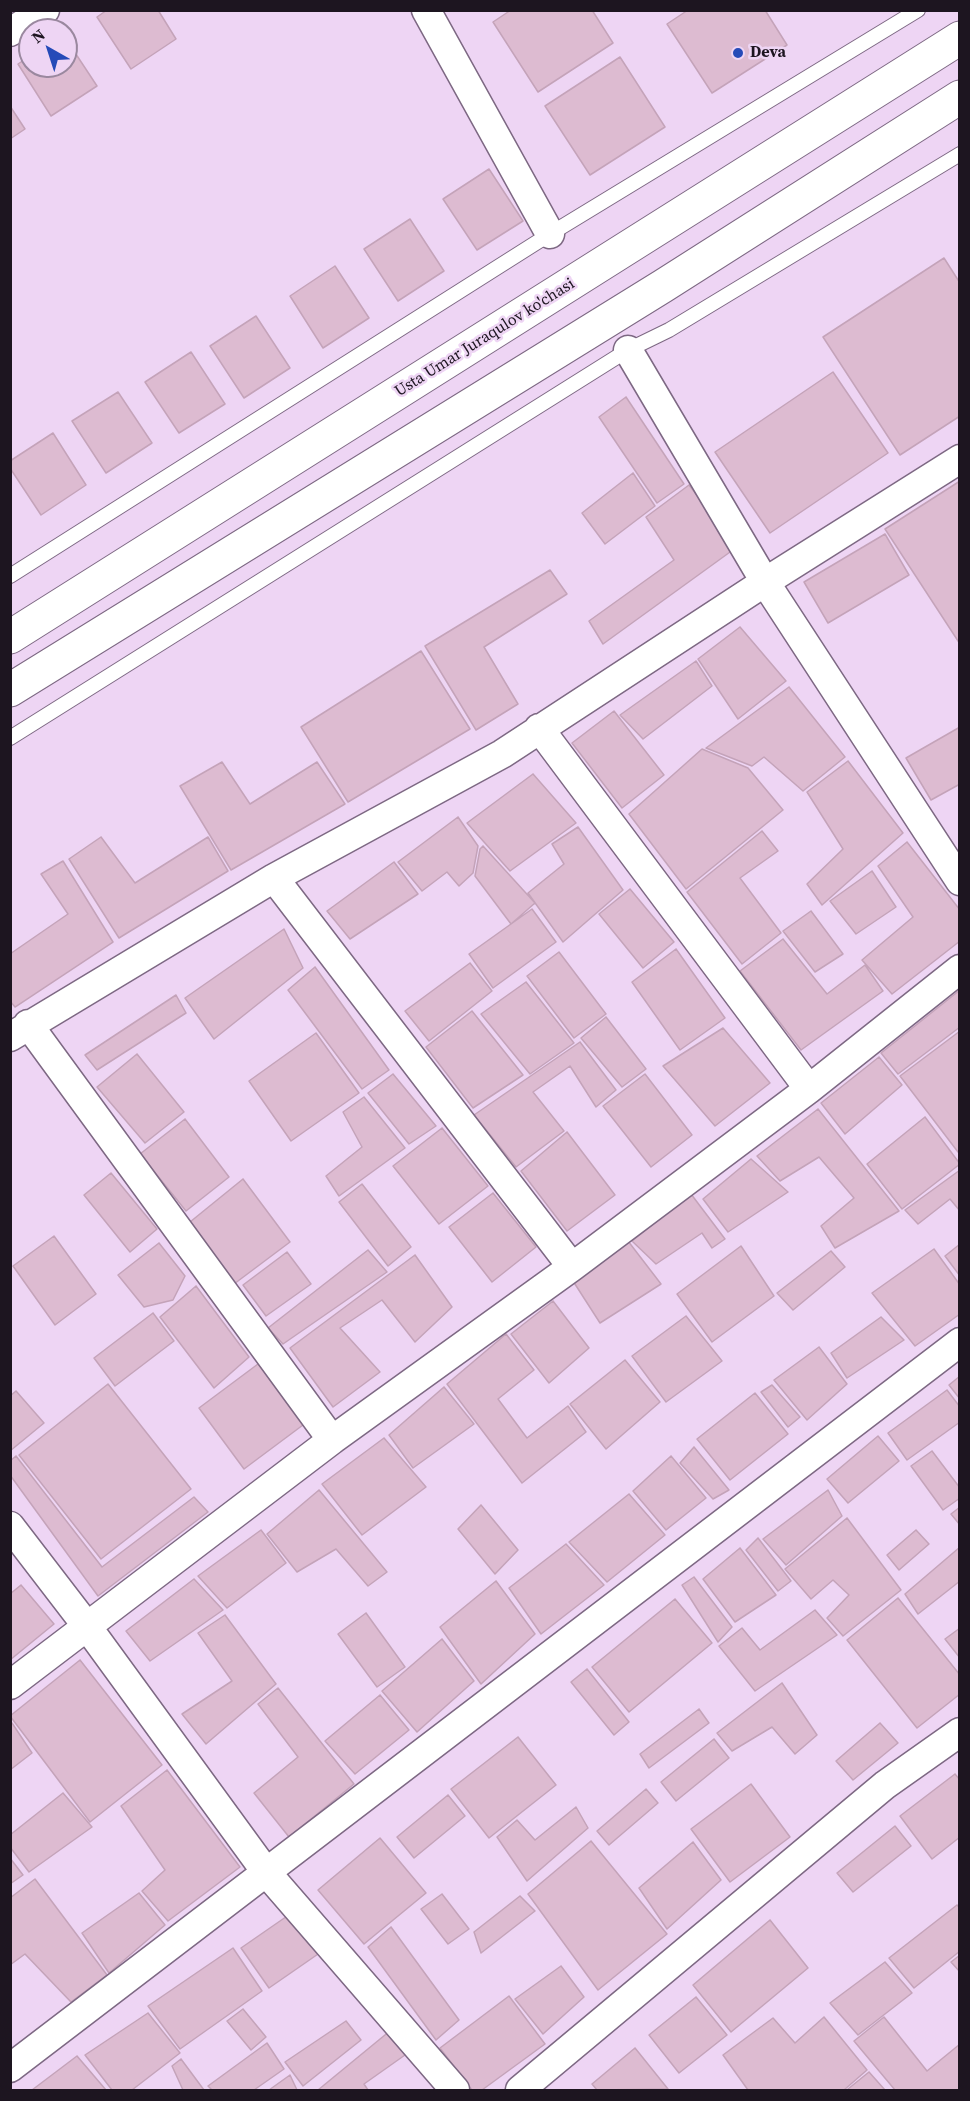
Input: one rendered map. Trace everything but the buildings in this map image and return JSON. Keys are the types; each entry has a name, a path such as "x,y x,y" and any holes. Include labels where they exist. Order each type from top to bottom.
{"main road":[{"name":"Usta Umar Juraqulov ko'chasi","path":"10,637 960,38"},
{"path":"10,690 653,292 960,97"}],"street":[{"path":"10,32 45,10"},
{"path":"426,10 550,234"},
{"path":"628,350 765,582 960,882"},
{"path":"332,1440 19,1030 274,878 502,754 765,582 960,459"},
{"path":"539,728 809,1089"},
{"path":"274,878 572,1267"},
{"path":"10,1685 332,1440 572,1267 809,1089 960,969"},
{"path":"10,2068 960,1342"},
{"path":"10,1526 86,1625 266,1872 455,2091"},
{"path":"520,2091 885,1785 960,1732"}],"lane":[{"path":"10,576 550,234 918,10"},
{"path":"10,738 628,350 688,318 960,154"}],"place":[{"name":"Deva","path":"738,53"}]}
